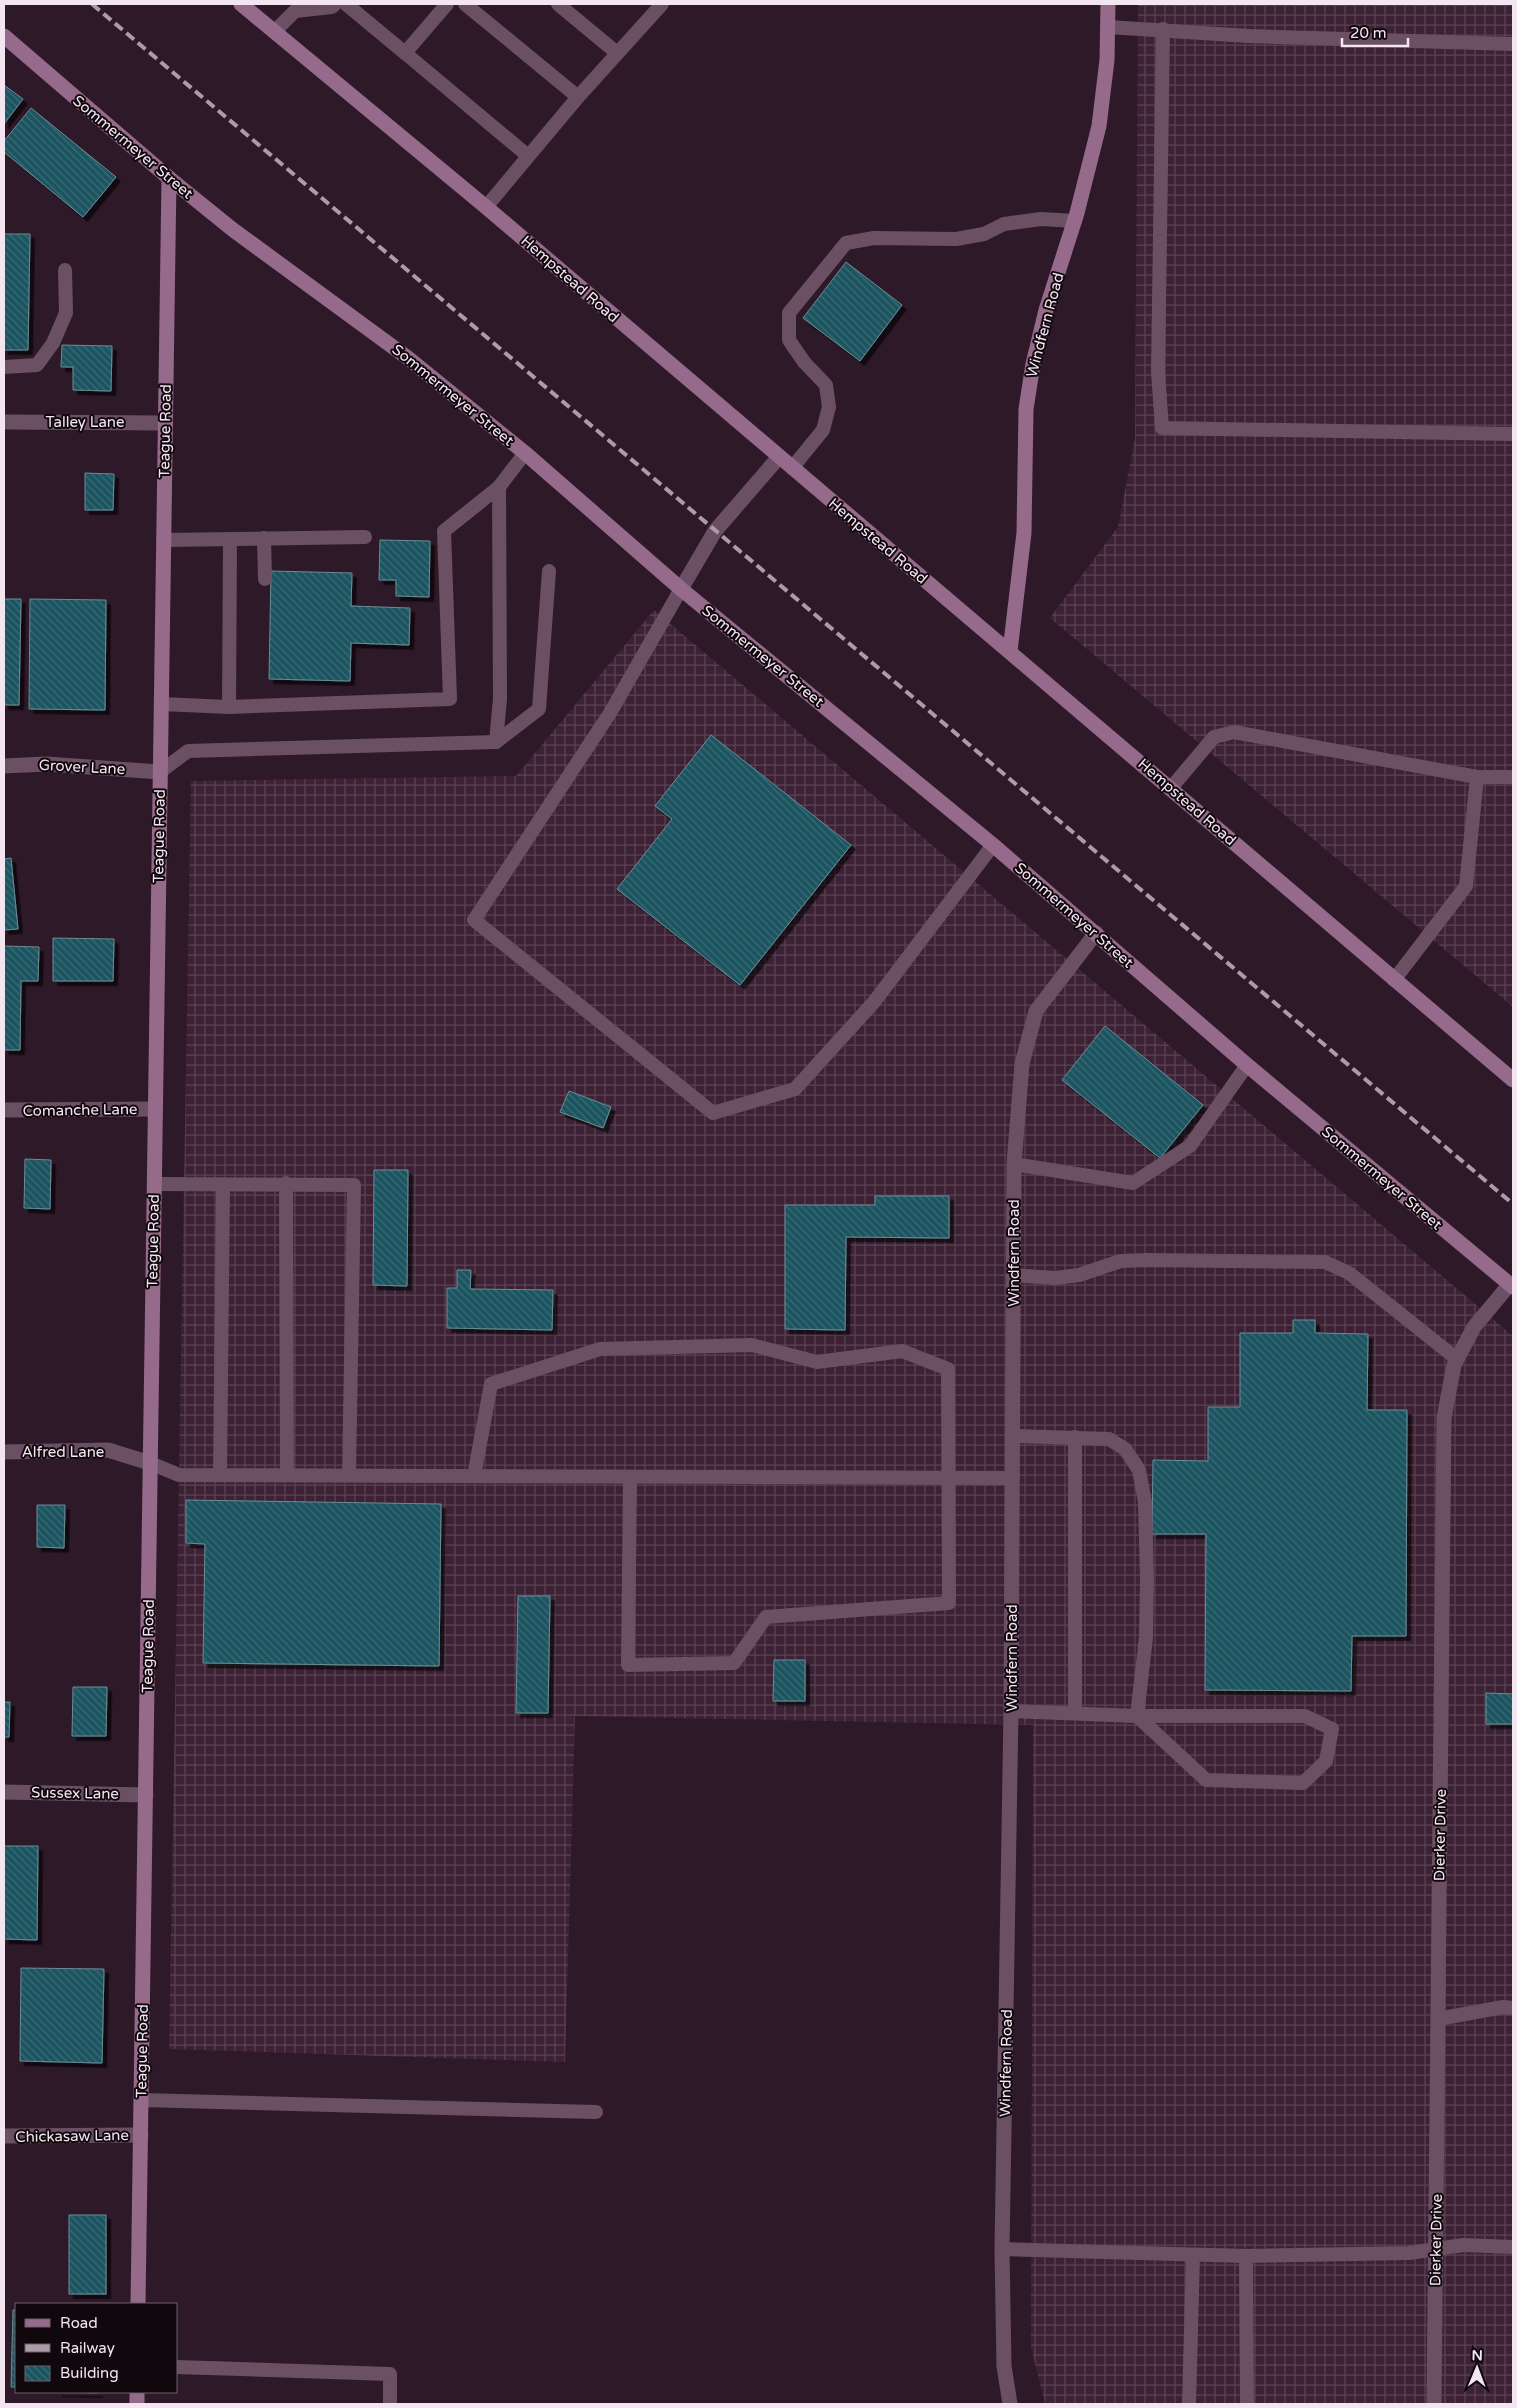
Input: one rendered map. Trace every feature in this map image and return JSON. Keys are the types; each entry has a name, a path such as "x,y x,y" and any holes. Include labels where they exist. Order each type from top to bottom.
{"street":[{"name":"Hempstead Road","path":"241,4 486,207 1513,1080"},
{"name":"Windfern Road","path":"1010,651 1024,533 1026,409 1032,364 1046,310 1075,221 1099,126 1107,60 1108,4"},
{"name":"Sommermeyer Street","path":"4,36 169,178 232,229 408,358 525,453 680,589 993,845 1247,1065 1511,1285"},
{"name":"Teague Road","path":"138,2303 169,178"},
{"name":"Talley Lane","path":"4,422 165,423"},
{"path":"680,589 715,531 779,457"},
{"name":"Grover Lane","path":"4,766 46,764 160,772"},
{"name":"Windfern Road","path":"1010,2404 1004,2366 1002,2249 1011,1711 1014,1164 1022,1064 1036,1011 1096,933"},
{"name":"Comanche Lane","path":"4,1110 155,1109"},
{"name":"Dierker Drive","path":"1434,2404 1444,1418 1454,1365 1457,1359 1474,1327 1511,1285"},
{"name":"Alfred Lane","path":"4,1452 108,1450 150,1463"},
{"name":"Sussex Lane","path":"4,1792 146,1795"},
{"name":"Chickasaw Lane","path":"4,2136 140,2135"}],"lane":[{"path":"274,32 295,11 332,7 335,4"},
{"path":"346,4 527,155"},
{"path":"405,53 447,4"},
{"path":"465,4 578,96"},
{"path":"558,4 617,53"},
{"path":"486,207 527,155 578,96 662,4"},
{"path":"1108,27 1163,29 1248,36 1513,44"},
{"path":"1163,29 1158,372 1162,428 1513,434"},
{"path":"792,468 823,430 829,408 826,385 804,362 789,340 789,313 846,243 874,238 956,239 984,234 1004,224 1041,219 1075,221"},
{"path":"4,367 36,365 53,343 66,313 65,270"},
{"path":"161,704 229,707 450,699 444,530 499,487 525,453"},
{"path":"496,742 500,699 499,487"},
{"path":"164,540 365,537"},
{"path":"264,538 265,579"},
{"path":"229,707 230,539"},
{"path":"160,772 188,751 496,742 539,709 549,571"},
{"path":"680,589 610,714 474,920 713,1113 795,1089 874,1002 993,845"},
{"path":"1170,788 1214,737 1234,732 1477,777 1513,777"},
{"path":"1394,980 1466,886 1477,777"},
{"path":"1014,1164 1133,1183 1190,1146 1247,1065"},
{"path":"154,1184 223,1185 286,1183 354,1185 349,1475"},
{"path":"286,1183 287,1475"},
{"path":"220,1474 223,1185"},
{"path":"1014,1275 1055,1278 1079,1275 1121,1261 1325,1262 1349,1273 1457,1359"},
{"path":"474,1476 490,1384 600,1350 752,1345 817,1362 902,1351 948,1369 949,1604 766,1618 734,1663 628,1665 630,1476"},
{"path":"1013,1436 1109,1439 1126,1449 1139,1470 1145,1502 1148,1580 1146,1637 1137,1716"},
{"path":"1076,1437 1076,1713"},
{"path":"150,1463 179,1474 1013,1478"},
{"path":"1011,1711 1137,1716 1305,1716 1332,1729 1326,1761 1303,1783 1206,1780 1137,1716"},
{"path":"1438,2019 1503,2007 1513,2008"},
{"path":"141,2100 596,2112"},
{"path":"1002,2249 1246,2256 1409,2253 1463,2245 1513,2247"},
{"path":"1189,2404 1193,2254"},
{"path":"1246,2256 1247,2404"},
{"path":"178,2367 390,2374 390,2404"}],"shaded area":[{"path":"1138,4 1513,4 1513,1007 1050,618 1118,527 1135,438"},
{"path":"654,610 1513,1336 1513,2404 1045,2404 1031,2347 1033,1725 575,1716 565,2062 169,2049 191,781 516,776"}],"building":[{"path":"4,85 23,99 4,124"},
{"path":"31,108 116,177 83,217 4,152 4,141"},
{"path":"4,234 30,234 28,350 4,350"},
{"path":"846,262 902,305 860,361 803,318"},
{"path":"62,345 112,346 111,391 73,390 73,367 61,367"},
{"path":"85,473 114,474 113,510 85,510"},
{"path":"380,540 430,541 429,597 396,596 396,580 379,580"},
{"path":"271,571 352,573 351,606 410,608 409,645 351,643 350,681 269,679"},
{"path":"4,599 21,599 19,705 4,705"},
{"path":"30,599 106,600 105,710 29,709"},
{"path":"711,735 851,845 740,985 617,889 672,819 655,806"},
{"path":"11,858 18,929 4,930 4,859"},
{"path":"53,938 114,939 113,981 53,981"},
{"path":"4,946 39,947 38,981 21,981 20,1050 4,1050"},
{"path":"1105,1026 1203,1105 1160,1158 1062,1080"},
{"path":"569,1091 611,1107 603,1128 560,1112"},
{"path":"25,1159 51,1160 50,1209 24,1208"},
{"path":"374,1170 408,1170 407,1286 373,1285"},
{"path":"875,1196 949,1196 949,1238 846,1237 845,1330 785,1329 785,1205 875,1205"},
{"path":"457,1270 471,1270 470,1289 553,1290 552,1330 447,1328 447,1288 457,1288"},
{"path":"1293,1320 1315,1320 1315,1333 1368,1334 1367,1410 1407,1410 1406,1636 1352,1636 1351,1691 1205,1690 1206,1534 1152,1534 1153,1460 1208,1461 1208,1407 1240,1407 1240,1333 1293,1333"},
{"path":"186,1500 441,1504 439,1666 203,1663 205,1544 186,1543"},
{"path":"37,1505 65,1505 64,1548 37,1547"},
{"path":"518,1596 550,1596 548,1713 516,1713"},
{"path":"774,1660 805,1660 805,1701 773,1701"},
{"path":"73,1687 107,1687 106,1736 72,1736"},
{"path":"1486,1693 1513,1694 1513,1724 1486,1724"},
{"path":"4,1702 10,1702 9,1737 4,1737"},
{"path":"4,1846 38,1846 37,1940 4,1939"},
{"path":"21,1968 104,1969 102,2063 20,2061"},
{"path":"69,2215 106,2215 106,2294 69,2294"},
{"path":"13,2310 15,2310 15,2387 11,2387"}],"railway":[{"path":"92,4 1513,1204"}]}
